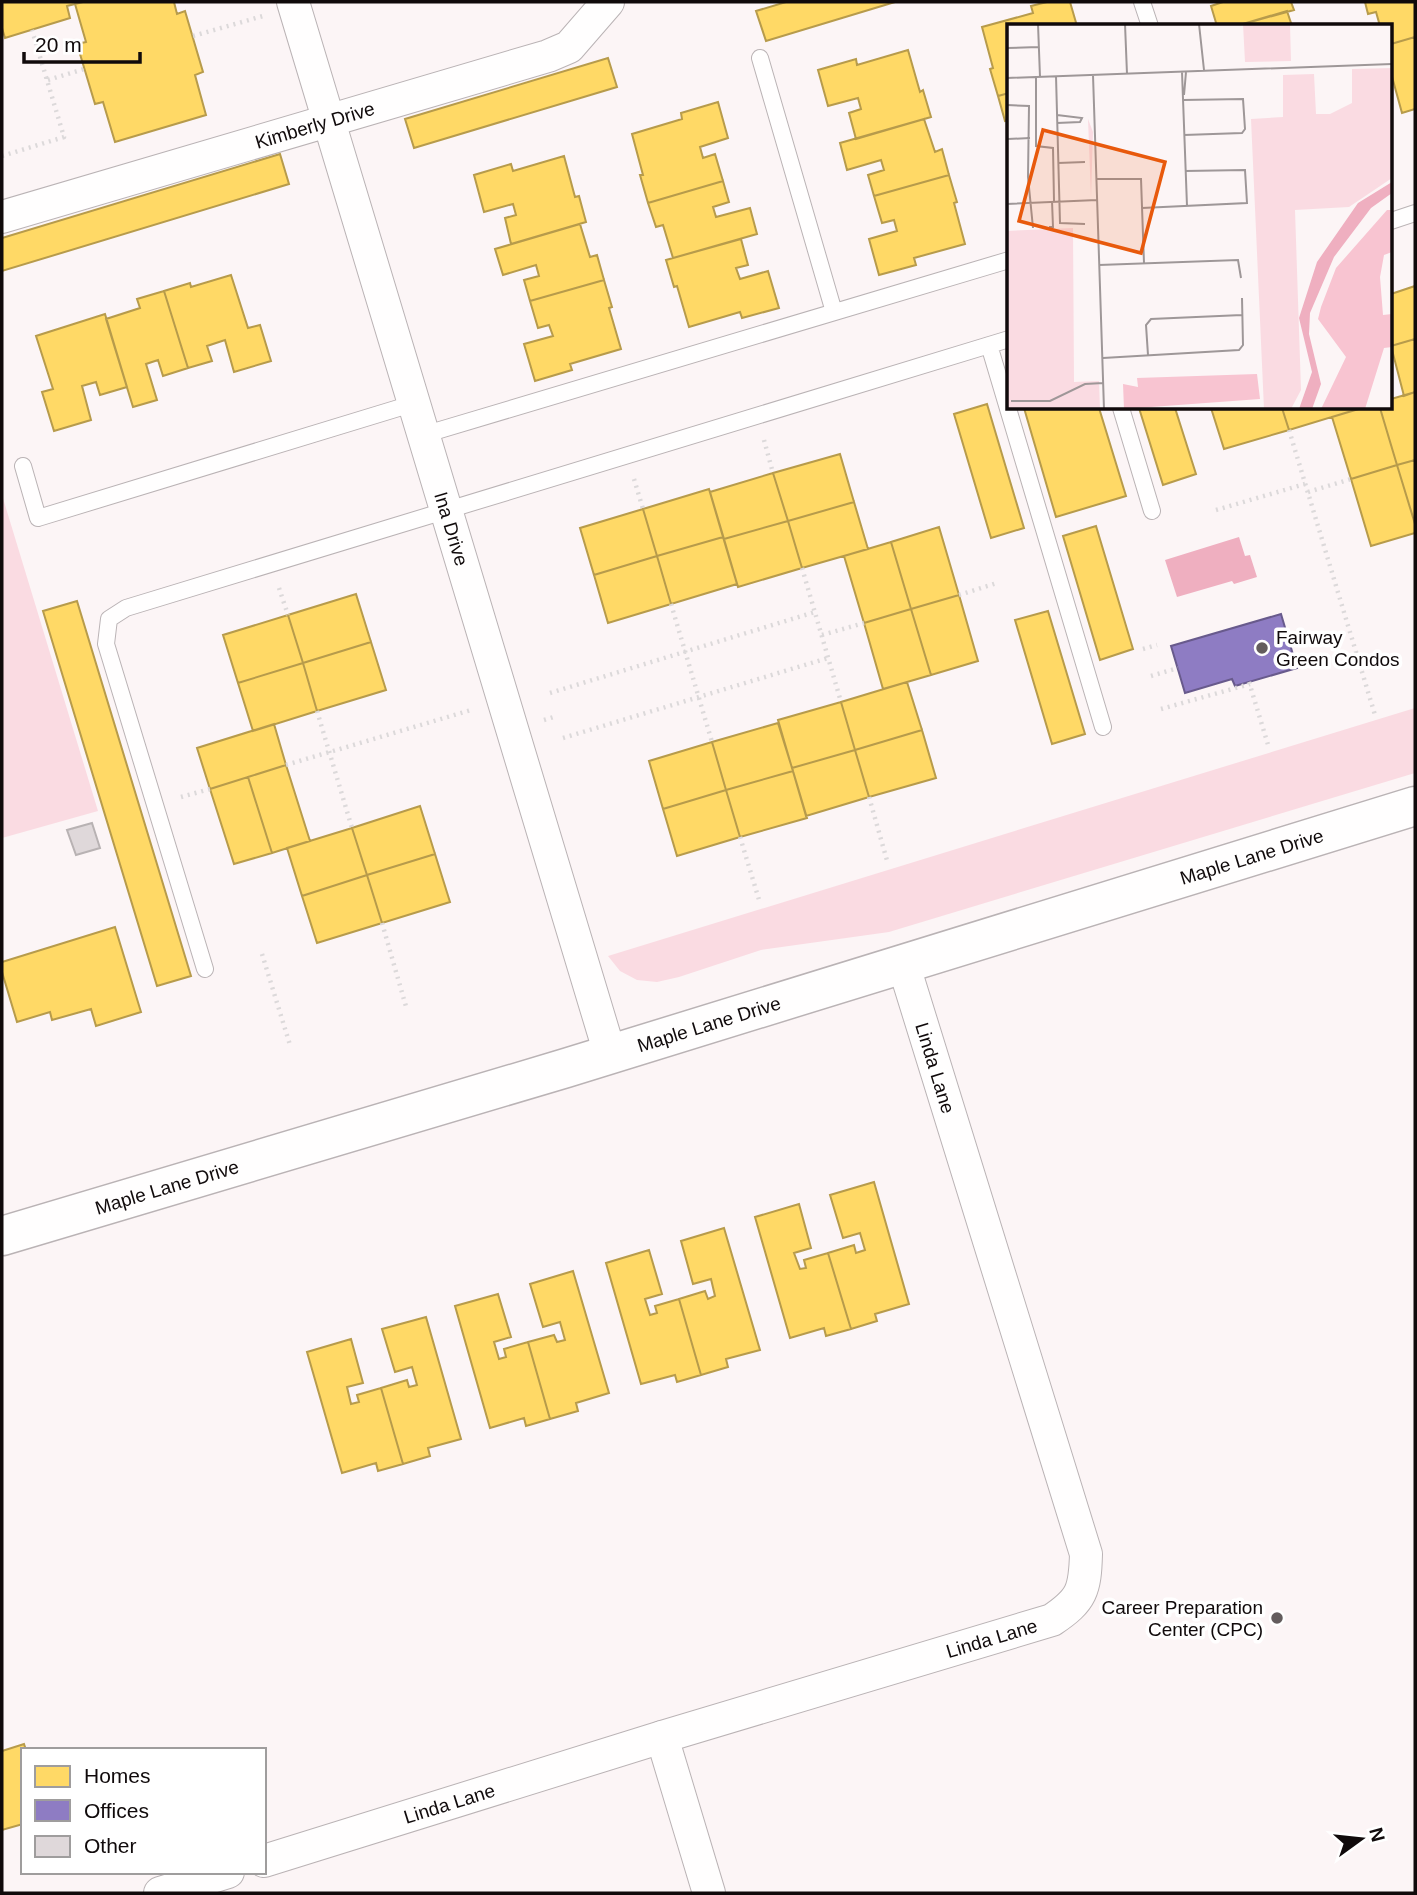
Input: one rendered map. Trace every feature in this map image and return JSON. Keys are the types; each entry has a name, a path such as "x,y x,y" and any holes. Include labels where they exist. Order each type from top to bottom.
{"street":[{"name":"Kimberly Drive","path":"2,217 548,56 569,47 608,2"},
{"name":"Ina Drive","path":"283,7 330,120 610,1054"},
{"name":"Maple Lane Drive","path":"2,1236 610,1054 1415,806"},
{"name":"Linda Lane","path":"266,1860 662,1737 1052,1620 1073,1605 1085,1581 1086,1554 903,963"},
{"path":"662,1737 709,1893"},
{"path":"160,1893 222,1874"}],"lane":[{"path":"1143,2 1149,24"},
{"path":"760,58 834,312"},
{"path":"1392,221 1415,213"},
{"path":"423,435 1007,261"},
{"path":"205,969 106,644 109,619 126,608 1007,340"},
{"path":"989,345 1007,405"},
{"path":"23,466 38,518 415,403"},
{"path":"1008,410 1103,727"},
{"path":"1122,410 1152,511"}],"path":[{"path":"192,36 283,7"},
{"path":"2,156 64,138 32,30"},
{"path":"48,80 84,69"},
{"path":"1289,430 1375,715"},
{"path":"763,437 774,473"},
{"path":"632,474 643,509"},
{"path":"1308,492 1351,479"},
{"path":"1216,510 1306,484"},
{"path":"802,568 841,702"},
{"path":"278,583 288,615"},
{"path":"959,595 997,583"},
{"path":"671,604 712,742"},
{"path":"550,693 815,612"},
{"path":"822,635 864,623"},
{"path":"1143,649 1157,645"},
{"path":"563,738 828,658"},
{"path":"1151,676 1178,668"},
{"path":"1161,709 1249,683 1269,748"},
{"path":"286,765 481,707"},
{"path":"317,711 352,828"},
{"path":"177,798 210,789"},
{"path":"869,797 888,864"},
{"path":"740,837 760,903"},
{"path":"382,923 407,1010"},
{"path":"262,954 290,1045"}],"shaded area":[{"path":"2,495 98,811 2,838"},
{"path":"1239,537 1245,556 1250,555 1257,577 1234,584 1232,581 1177,597 1165,560"},
{"path":"1415,708 1415,773 889,932 761,950 657,982 637,980 620,971 608,956"}],"building: Homes":[{"path":"2,2 83,2 67,6 70,18 5,38 2,28"},
{"path":"174,2 177,14 185,11 203,72 195,75 206,115 115,142 103,102 95,104 77,44 86,42 75,4"},
{"path":"786,2 895,2 766,41 756,11"},
{"path":"1047,2 1070,2 1076,24 1007,24 1007,94 998,96 982,27 1033,13 1031,6"},
{"path":"1223,2 1291,2 1294,10 1243,24 1216,24 1211,6"},
{"path":"1365,2 1415,2 1415,37 1392,44 1392,24 1379,24 1376,12 1368,14"},
{"path":"1287,11 1291,24 1243,24"},
{"path":"1415,37 1415,109 1402,113 1392,77 1392,44"},
{"path":"908,50 920,92 923,90 931,117 856,139 849,113 861,109 858,98 828,106 818,70 856,59 857,65"},
{"path":"608,58 617,87 414,148 405,119"},
{"path":"1007,94 1007,120 1005,121 998,96"},
{"path":"718,102 728,138 700,147 703,158 715,154 723,181 648,203 632,134 682,119 681,113"},
{"path":"924,119 935,152 942,149 949,175 874,196 868,175 884,170 881,160 847,170 840,143"},
{"path":"280,154 289,184 2,271 2,238"},
{"path":"564,156 575,197 579,196 586,222 511,244 505,218 516,215 513,204 484,212 474,175 511,164 513,171"},
{"path":"949,175 965,244 914,258 916,265 879,275 869,239 897,231 894,220 882,223 874,196"},
{"path":"723,181 729,202 713,207 716,217 750,208 757,234 673,258 663,225 656,227 648,203"},
{"path":"580,224 590,257 597,255 604,280 530,301 524,280 539,276 536,265 503,275 495,249"},
{"path":"741,239 748,265 736,268 740,279 768,271 779,308 742,318 740,312 689,327 666,260"},
{"path":"231,275 248,328 260,325 271,361 234,372 225,340 207,346 212,361 188,368 164,291 190,283 191,287"},
{"path":"604,280 621,349 570,364 572,370 535,381 524,344 553,336 549,325 538,328 530,301"},
{"path":"1415,286 1415,339 1392,346 1392,294"},
{"path":"164,291 188,368 163,376 158,360 146,364 157,400 133,407 106,319 140,308 137,299"},
{"path":"105,314 127,387 100,395 96,382 82,386 91,420 54,431 42,392 53,389 36,336"},
{"path":"1415,339 1415,392 1404,396 1392,350 1392,346"},
{"path":"1415,392 1415,460 1397,465 1381,410 1392,410 1392,399"},
{"path":"987,404 1024,528 991,538 954,414"},
{"path":"1025,410 1100,410 1126,496 1056,517"},
{"path":"1140,410 1176,410 1196,474 1163,485"},
{"path":"1212,410 1283,410 1289,430 1224,449"},
{"path":"1283,410 1355,410 1289,430"},
{"path":"1355,410 1381,410 1397,465 1351,479 1332,417"},
{"path":"840,454 854,502 788,521 773,473"},
{"path":"1415,460 1415,524 1397,465"},
{"path":"1397,465 1415,524 1415,533 1371,546 1351,479"},
{"path":"773,473 788,521 724,539 710,492"},
{"path":"709,489 723,537 657,556 643,509"},
{"path":"854,502 868,549 802,568 788,521"},
{"path":"643,509 657,556 594,575 580,528"},
{"path":"788,521 802,568 738,587 724,539"},
{"path":"1096,526 1133,649 1100,660 1063,536"},
{"path":"939,527 959,595 911,609 891,542"},
{"path":"723,537 737,584 671,604 657,556"},
{"path":"891,542 911,609 864,623 844,556"},
{"path":"657,556 671,604 608,623 594,575"},
{"path":"356,594 371,642 303,663 288,615"},
{"path":"959,595 978,661 931,675 911,609"},
{"path":"77,601 191,976 157,986 43,611"},
{"path":"911,609 931,675 883,689 864,623"},
{"path":"1048,611 1085,734 1052,744 1015,620"},
{"path":"288,615 303,663 238,683 223,635"},
{"path":"371,642 386,690 317,711 303,663"},
{"path":"303,663 317,711 253,731 238,683"},
{"path":"907,682 922,730 855,750 841,702"},
{"path":"841,702 855,750 792,768 778,720"},
{"path":"778,723 793,771 726,790 712,742"},
{"path":"274,724 286,765 210,789 197,748"},
{"path":"922,730 936,778 869,797 855,750"},
{"path":"712,742 726,790 663,809 649,761"},
{"path":"855,750 869,797 806,816 792,768"},
{"path":"286,765 310,841 272,853 248,777"},
{"path":"793,771 807,818 740,837 726,790"},
{"path":"248,777 272,853 234,864 210,789"},
{"path":"726,790 740,837 677,856 663,809"},
{"path":"420,806 435,854 367,875 352,828"},
{"path":"352,828 367,875 302,896 287,848"},
{"path":"435,854 450,902 382,923 367,875"},
{"path":"367,875 382,923 317,943 302,896"},
{"path":"115,927 141,1012 96,1026 91,1009 52,1020 50,1012 17,1022 2,972 2,962"},
{"path":"874,1182 909,1304 875,1314 877,1321 851,1329 828,1253 854,1245 856,1253 865,1250 860,1233 843,1238 830,1195"},
{"path":"799,1204 811,1248 794,1253 800,1269 806,1268 804,1260 828,1253 851,1329 826,1336 824,1328 790,1338 755,1217"},
{"path":"724,1228 760,1350 726,1359 728,1367 701,1375 679,1299 705,1291 708,1299 715,1296 711,1279 693,1284 681,1241"},
{"path":"649,1250 662,1294 645,1299 650,1315 657,1313 655,1306 679,1299 701,1375 677,1382 675,1375 641,1384 606,1263"},
{"path":"573,1271 609,1393 576,1403 578,1411 550,1419 528,1342 554,1335 557,1342 565,1340 560,1322 543,1327 530,1284"},
{"path":"498,1294 511,1337 494,1342 499,1359 506,1357 504,1349 528,1342 550,1419 526,1426 524,1418 490,1428 455,1306"},
{"path":"426,1317 461,1439 428,1448 430,1456 403,1464 381,1388 407,1380 409,1387 417,1385 412,1367 395,1372 382,1329"},
{"path":"351,1339 363,1383 347,1387 351,1404 359,1402 357,1395 381,1388 403,1464 378,1471 376,1463 342,1473 307,1352"},
{"path":"24,1744 25,1748 21,1748 21,1825 2,1830 2,1751"}],"building: Offices":[{"path":"1281,614 1297,668 1235,686 1232,679 1185,693 1171,646"}],"building: Other":[{"path":"92,823 100,848 76,855 67,830"}],"place":[{"name":"Fairway Green Condos","path":"1262,648"},
{"name":"Career Preparation Center (CPC)","path":"1277,1618"}]}
